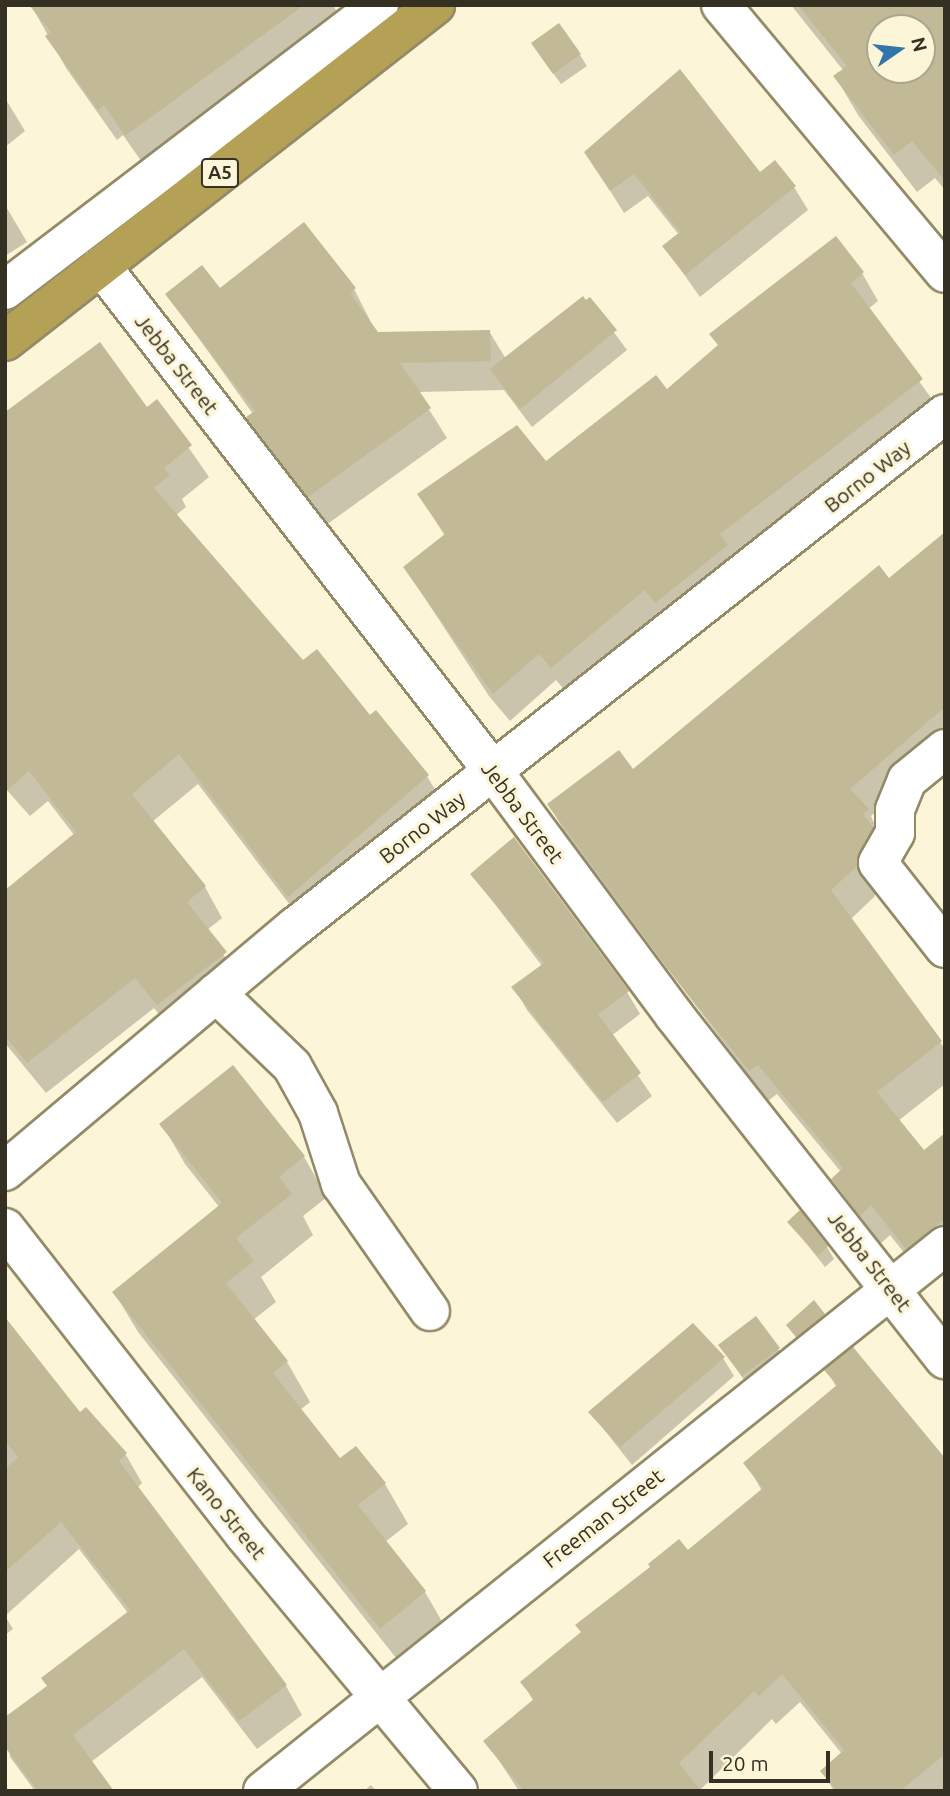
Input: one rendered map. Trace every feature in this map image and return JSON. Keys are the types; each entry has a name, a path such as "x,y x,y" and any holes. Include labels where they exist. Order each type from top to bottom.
{"highway":[{"name":"A5","path":"5,341 435,5"}],"street":[{"path":"5,290 379,5"},
{"path":"721,5 945,273"},
{"name":"Jebba Street","path":"101,266 493,771 674,1015 892,1288 945,1359"},
{"name":"Borno Way","path":"5,1171 216,993 945,414"},
{"path":"945,749 907,780 895,810 895,833 878,863 945,948"},
{"path":"216,993 292,1066 318,1113 341,1184 430,1311"},
{"name":"Kano Street","path":"5,1228 227,1513 458,1791"},
{"name":"Freeman Street","path":"263,1791 378,1695 945,1246"}],"building":[{"path":"29,5 304,5 125,136 104,105 98,110 45,36 51,32"},
{"path":"798,5 945,5 945,181 912,141 894,155 833,76 847,66"},
{"path":"559,23 581,54 553,74 531,43"},
{"path":"680,69 760,172 775,160 796,186 685,275 662,246 680,232 634,174 610,191 584,152"},
{"path":"304,222 356,288 350,293 378,332 490,330 491,361 400,363 431,408 308,497 246,417 255,411 165,294 202,265 220,288"},
{"path":"836,236 864,272 851,283 923,379 720,534 728,545 655,603 645,590 551,668 539,654 493,694 403,567 445,534 417,494 517,425 546,461 656,375 667,389 718,345 709,334"},
{"path":"583,296 586,300 590,297 617,330 520,409 490,369"},
{"path":"100,342 147,407 157,399 192,445 164,468 170,475 154,488 303,660 317,649 370,715 376,710 429,775 288,897 179,754 132,794 206,886 187,902 227,952 157,1005 135,978 27,1063 5,1036 5,890 76,832 29,771 5,792 5,412"},
{"path":"945,532 945,707 850,789 869,809 863,814 873,827 857,866 831,890 942,1041 877,1092 924,1150 945,1133 945,1219 906,1249 871,1205 860,1216 831,1179 843,1168 758,1065 749,1071 664,964 547,804 619,750 633,769 879,565 889,578"},
{"path":"514,837 629,991 598,1014 641,1073 603,1102 511,987 544,963 470,874"},
{"path":"233,1065 305,1156 279,1177 292,1194 236,1238 254,1261 226,1283 288,1361 273,1373 340,1458 356,1446 386,1483 358,1505 426,1591 380,1629 112,1292 222,1203 159,1124"},
{"path":"800,1210 828,1246 818,1256 787,1222"},
{"path":"814,1300 825,1314 796,1337 786,1325"},
{"path":"756,1316 780,1348 742,1376 718,1345"},
{"path":"5,1317 80,1412 86,1407 127,1453 119,1461 287,1685 239,1721 184,1649 73,1735 114,1791 38,1791 5,1747 5,1717 47,1686 41,1678 130,1610 61,1522 5,1572 5,1469 18,1457 5,1441"},
{"path":"693,1323 725,1357 620,1447 588,1412"},
{"path":"853,1347 945,1458 945,1754 900,1791 837,1791 820,1771 844,1750 782,1674 759,1696 754,1691 679,1763 701,1791 524,1791 483,1741 534,1699 520,1682 581,1632 575,1625 650,1567 648,1564 679,1539 688,1550 763,1488 743,1463 837,1385 824,1370"}]}
